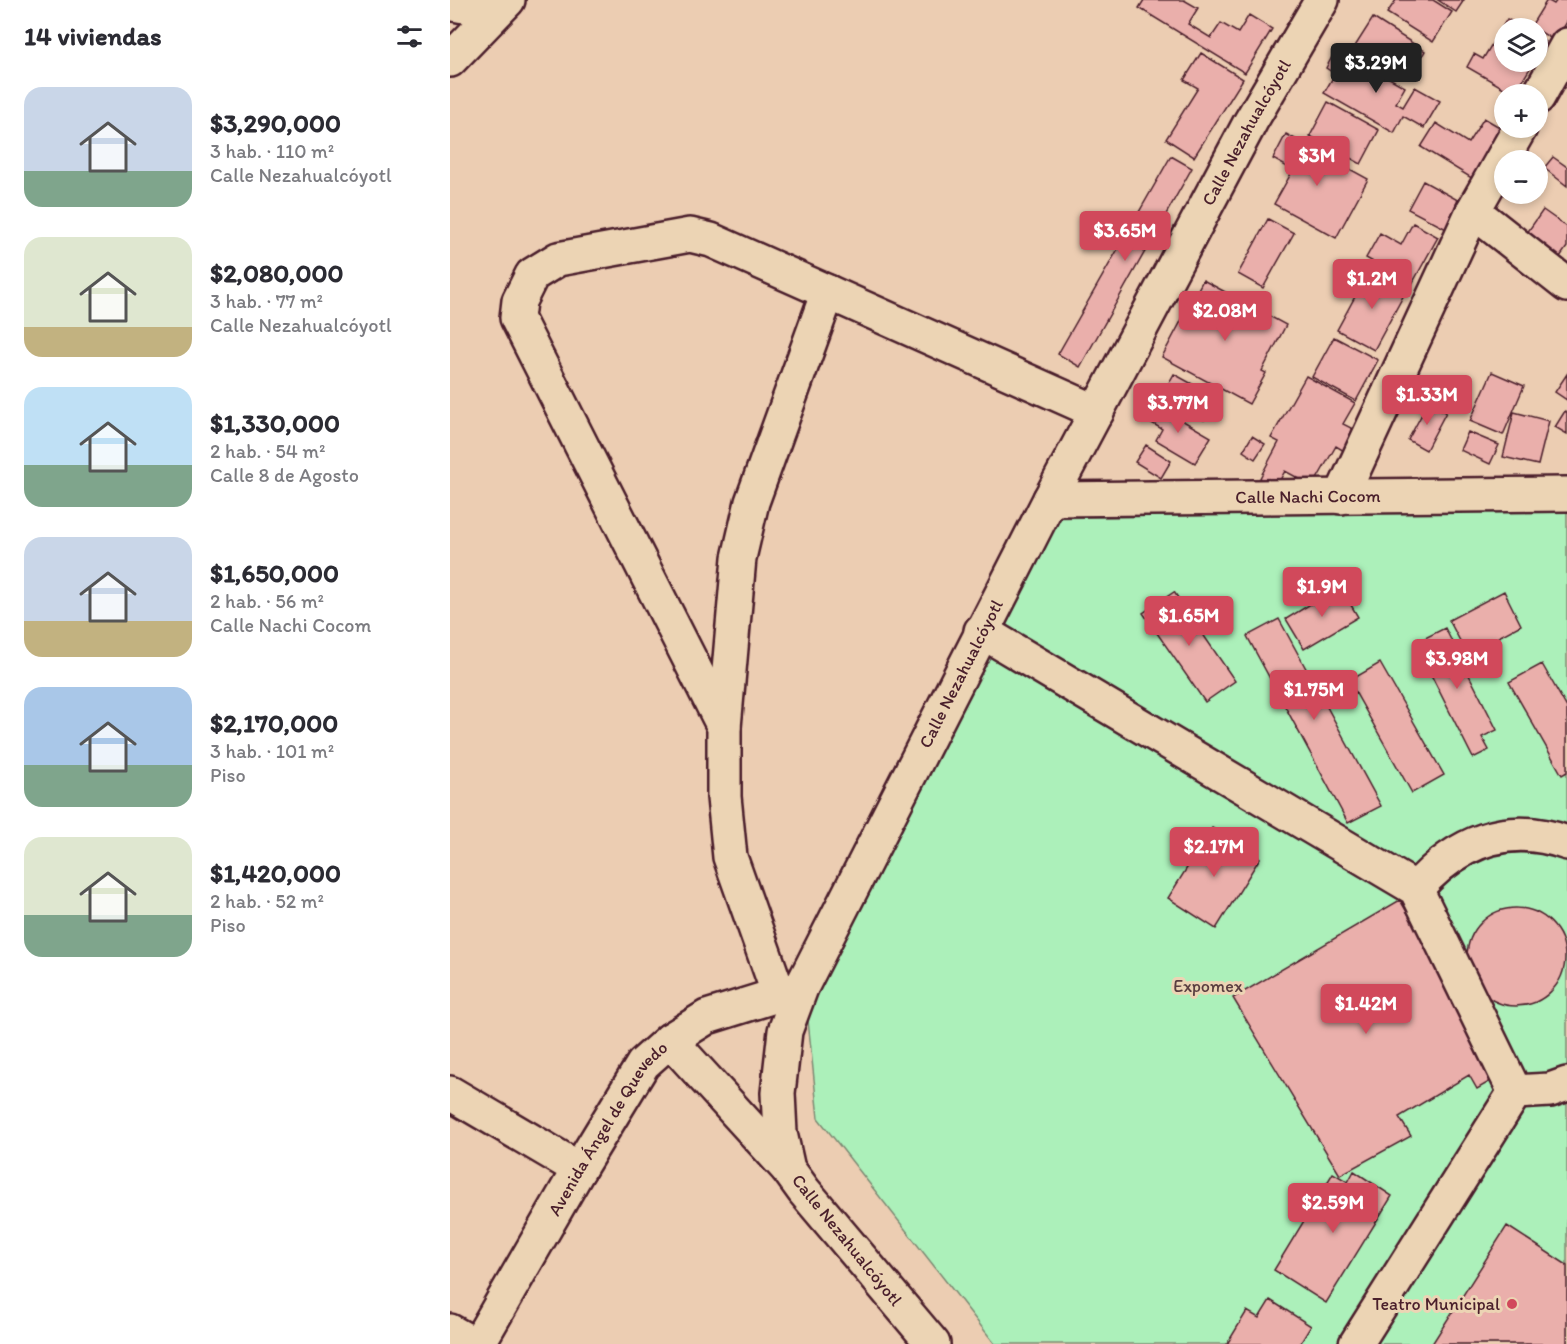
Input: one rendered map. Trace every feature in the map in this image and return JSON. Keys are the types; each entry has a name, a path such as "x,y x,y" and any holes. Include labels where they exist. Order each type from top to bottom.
{"main road":[{"path":"450,3 466,8 483,4 488,0"},
{"path":"450,60 508,0"},
{"name":"Calle Nezahualcóyotl","path":"933,1344 788,1169 780,1133 778,1093 790,991 1251,121 1322,0"},
{"path":"1547,84 1564,60"},
{"path":"1341,497 1473,211 1514,138"},
{"path":"1473,211 1567,285"},
{"path":"724,728 517,318 519,301 532,275 558,259 690,236 711,240 1097,412"},
{"path":"790,991 730,857 724,797 724,728 739,558 750,513 828,292"},
{"name":"Calle Nachi Cocom","path":"1050,499 1567,494"},
{"path":"981,631 1416,889 1515,1092"},
{"path":"1416,889 1450,856 1471,845 1494,838 1517,835 1567,843"},
{"name":"Avenida Ángel de Quevedo","path":"478,1344 579,1169 643,1064 670,1040 707,1017 790,991"},
{"path":"670,1040 788,1169"},
{"path":"1515,1092 1550,1090 1567,1084"},
{"path":"1356,1344 1515,1092"},
{"path":"450,1094 579,1169"},
{"path":"450,1330 473,1344"}],"green space":[{"name":"Expomex","path":"1567,509 1567,1344 995,1344 818,1118 805,991 1040,518"}],"building":[{"path":"1144,0 1184,0 1198,8 1188,24 1211,38 1221,23 1238,33 1249,15 1272,29 1245,73 1139,8"},
{"path":"1396,0 1433,0 1452,12 1433,42 1387,13"},
{"path":"1438,0 1464,0 1456,12"},
{"path":"1547,0 1554,4 1557,0 1567,0 1567,22 1555,41 1548,37 1548,18 1536,18"},
{"path":"1373,18 1425,51 1415,68 1385,49 1374,65 1352,51"},
{"path":"1494,41 1494,72 1528,72 1520,84 1497,84 1467,67 1474,54 1483,59"},
{"path":"1337,48 1405,87 1396,103 1403,107 1415,87 1440,101 1424,128 1403,116 1394,133 1324,93 1335,74 1326,68"},
{"path":"1201,53 1243,79 1194,157 1166,139 1198,88 1184,80"},
{"path":"1328,102 1379,130 1361,164 1310,136"},
{"path":"1484,118 1494,124 1494,138 1504,138 1497,150 1494,150 1494,155 1478,182 1421,147 1436,123 1468,143"},
{"path":"1286,134 1368,179 1336,238 1274,204 1293,170 1273,159"},
{"path":"1171,156 1192,168 1080,367 1058,354"},
{"path":"1553,157 1567,167 1567,186 1548,171 1548,163"},
{"path":"1423,181 1465,204 1450,231 1408,209"},
{"path":"1543,210 1567,227 1567,247 1555,264 1522,240"},
{"path":"1268,219 1294,233 1263,288 1238,274"},
{"path":"1413,223 1438,237 1412,284 1366,258 1380,233 1401,245"},
{"path":"1370,269 1407,289 1374,350 1337,330"},
{"path":"1203,280 1286,325 1262,371 1266,373 1249,404 1162,357"},
{"path":"1334,337 1378,360 1356,401 1312,377"},
{"path":"1492,372 1524,386 1503,435 1470,421"},
{"path":"1174,374 1216,397 1204,420 1161,397"},
{"path":"1567,374 1567,400 1555,392"},
{"path":"1306,376 1355,403 1343,424 1355,430 1344,451 1336,446 1313,486 1285,471 1276,487 1260,478 1279,442 1271,438"},
{"path":"1428,403 1446,412 1426,450 1408,440"},
{"path":"1154,404 1211,437 1195,463 1156,440 1162,429 1145,419"},
{"path":"1565,411 1567,413 1567,434 1555,427"},
{"path":"1514,412 1549,421 1538,465 1503,457"},
{"path":"1468,432 1499,445 1490,464 1460,450"},
{"path":"1252,436 1265,444 1255,459 1243,451"},
{"path":"1146,445 1171,461 1161,478 1135,462"},
{"path":"1340,586 1358,617 1304,649 1286,619"},
{"path":"1504,591 1521,625 1467,654 1449,620"},
{"path":"1174,592 1235,681 1205,702 1143,613"},
{"path":"1279,619 1381,806 1348,823 1247,636"},
{"path":"1445,628 1497,730 1482,737 1489,750 1473,758 1415,643"},
{"path":"1380,663 1444,775 1412,793 1349,681"},
{"path":"1542,664 1567,708 1567,772 1562,775 1509,682"},
{"path":"1212,828 1260,858 1216,929 1168,898"},
{"path":"1400,900 1503,1074 1477,1089 1469,1075 1399,1117 1411,1136 1340,1175 1233,998"},
{"path":"1516,908 1535,912 1551,922 1561,938 1565,957 1561,976 1551,992 1535,1002 1516,1006 1497,1002 1481,992 1471,976 1467,957 1471,938 1481,922 1497,912"},
{"path":"1354,1171 1392,1196 1326,1303 1274,1270 1333,1173 1348,1182"},
{"name":"Teatro Municipal","path":"1507,1226 1567,1265 1567,1344 1432,1344"},
{"path":"1270,1300 1311,1326 1300,1344 1227,1344 1247,1311 1259,1318"}],"place":[{"name":"Teatro Municipal","path":"1512,1304"}]}
